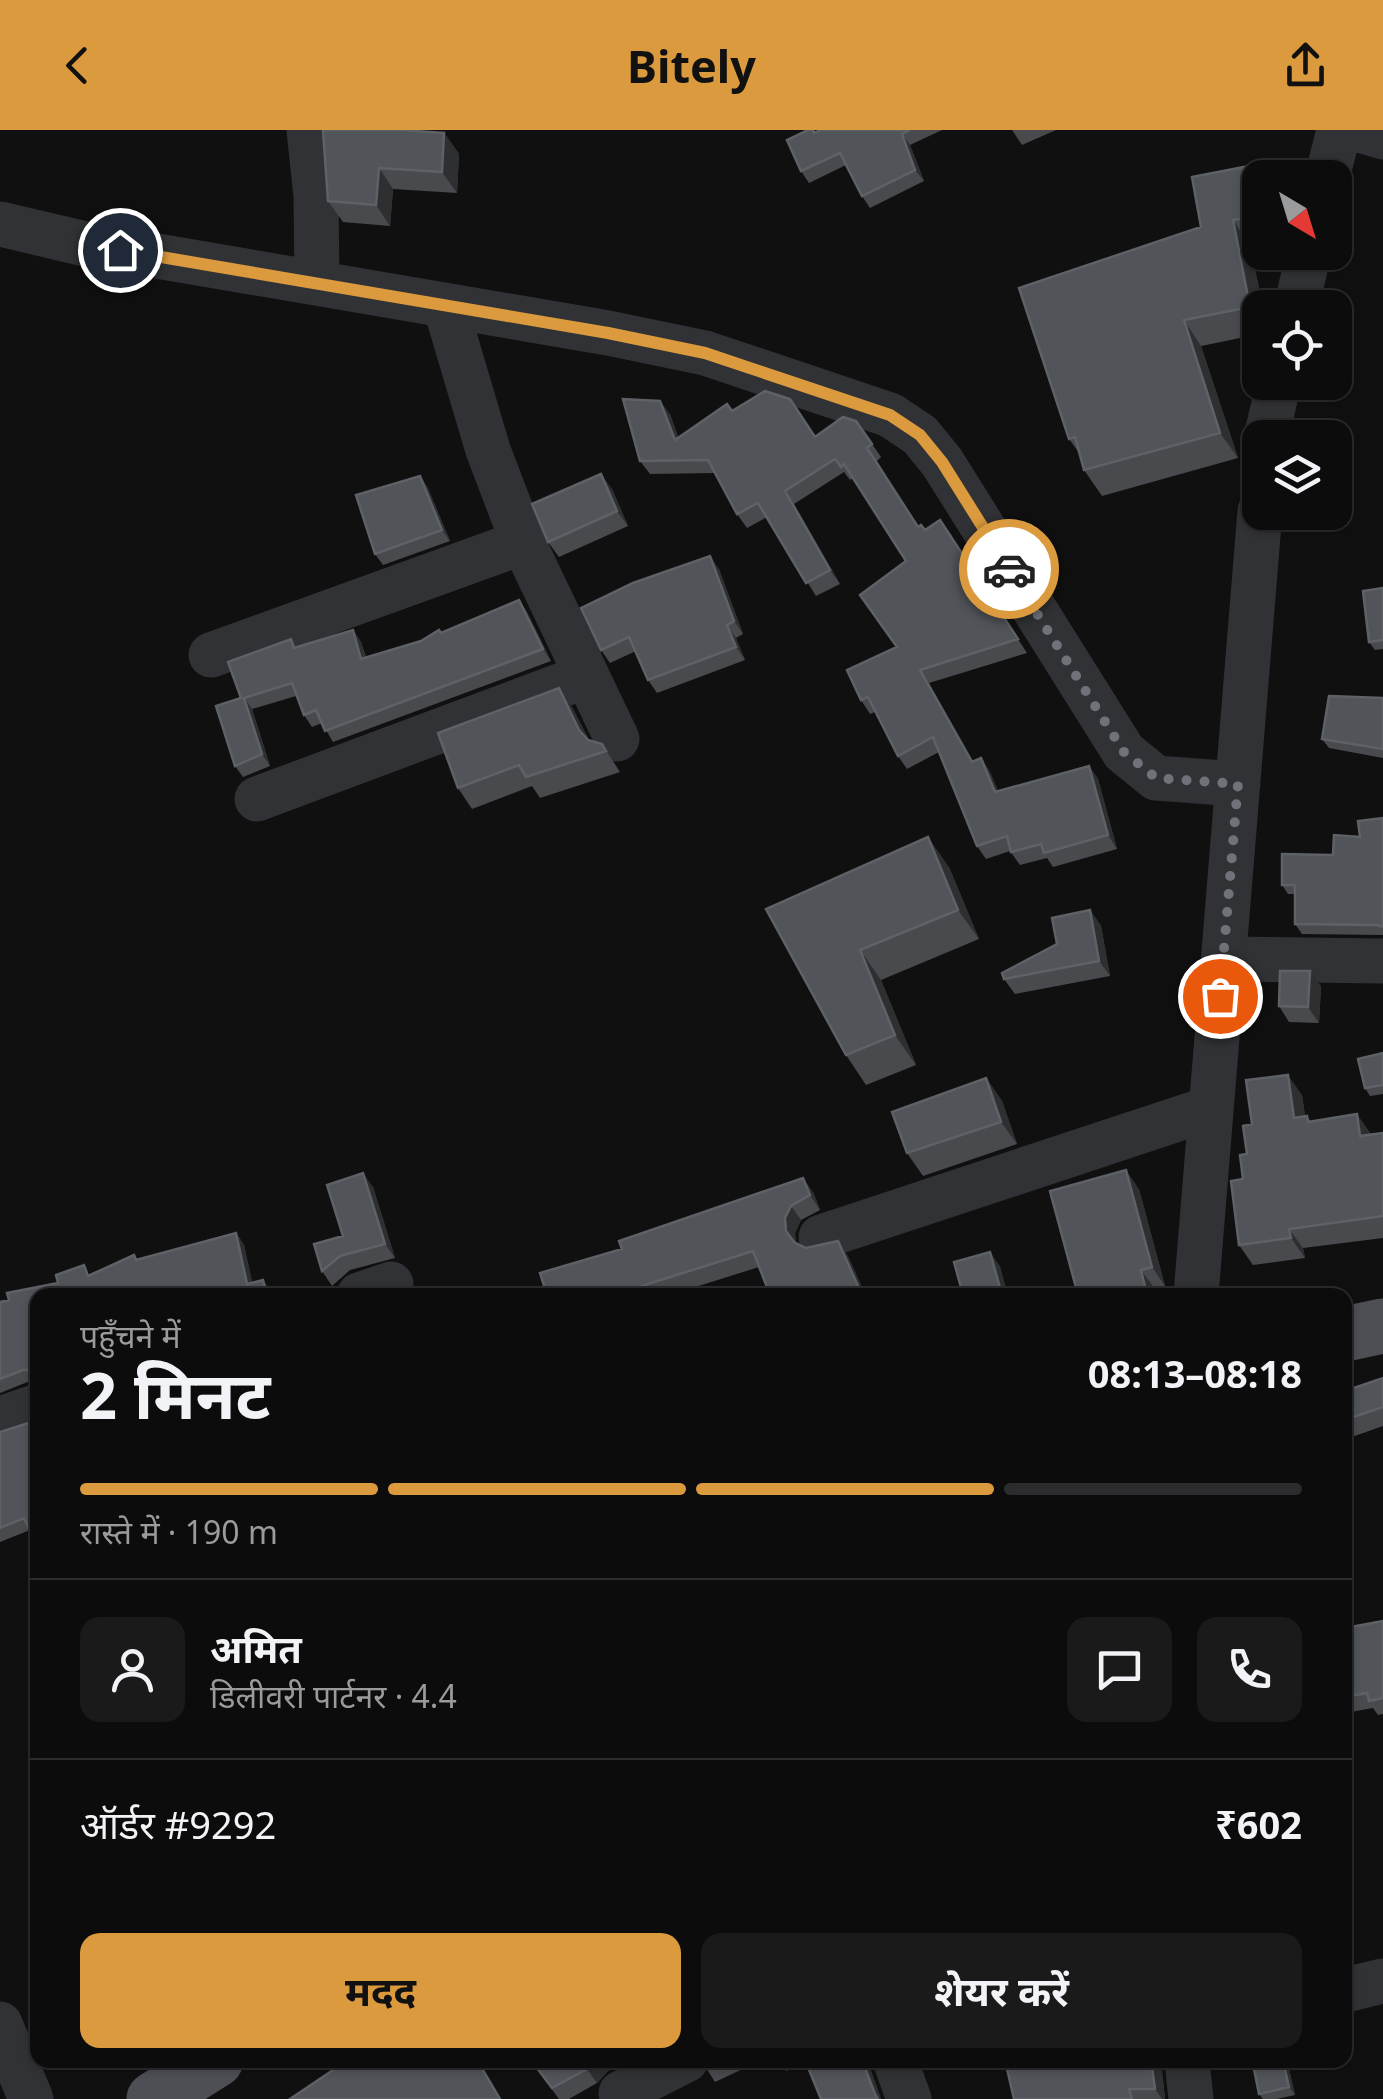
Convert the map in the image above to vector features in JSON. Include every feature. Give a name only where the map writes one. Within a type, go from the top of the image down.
[{"type":"main road","points":[[1352,1333],[1383,1326]]},
{"type":"main road","points":[[154,2099],[203,2068]]},
{"type":"street","points":[[309,130],[316,196],[316,283]]},
{"type":"street","points":[[1332,160],[1339,130]]},
{"type":"street","points":[[1359,130],[1383,136]]},
{"type":"street","points":[[0,224],[81,243],[705,353],[890,415],[920,435],[942,462],[1124,752],[1156,778],[1238,784]]},
{"type":"street","points":[[445,305],[488,450],[523,542],[616,739]]},
{"type":"street","points":[[1197,1288],[1258,530]]},
{"type":"street","points":[[211,655],[523,542]]},
{"type":"street","points":[[257,799],[586,676]]},
{"type":"street","points":[[1224,959],[1383,961]]},
{"type":"street","points":[[821,1237],[1212,1108]]},
{"type":"street","points":[[0,1418],[30,1409]]},
{"type":"street","points":[[1352,1988],[1383,1981]]},
{"type":"street","points":[[0,2024],[30,2099]]},
{"type":"street","points":[[621,2093],[670,2068]]},
{"type":"street","points":[[898,2068],[909,2099]]},
{"type":"street","points":[[1188,2068],[1191,2099]]},
{"type":"building","points":[[323,130],[444,133],[442,172],[379,168],[376,205],[328,201]]},
{"type":"building","points":[[808,130],[910,130],[902,134],[915,170],[862,196],[840,153],[801,171],[787,140]]},
{"type":"building","points":[[1242,167],[1242,219],[1233,220],[1247,290],[1242,290],[1242,309],[1184,320],[1220,433],[1084,470],[1075,437],[1069,439],[1019,288],[1201,227],[1192,177]]},
{"type":"building","points":[[765,391],[790,399],[815,437],[843,417],[856,421],[872,444],[867,448],[918,527],[921,525],[925,530],[940,520],[1018,639],[920,670],[972,762],[981,758],[995,792],[1089,766],[1108,835],[1044,853],[1041,844],[1011,852],[1007,836],[977,846],[933,737],[898,756],[868,697],[861,700],[847,670],[897,647],[860,595],[906,561],[844,464],[841,467],[835,459],[785,491],[830,570],[806,583],[758,503],[737,514],[708,460],[640,461],[623,399],[660,401],[675,440],[727,404],[732,411]]},
{"type":"building","points":[[601,474],[617,511],[548,542],[532,504]]},
{"type":"building","points":[[420,476],[442,530],[375,554],[356,495]]},
{"type":"building","points":[[710,556],[734,621],[727,625],[736,647],[648,680],[629,637],[601,650],[581,608],[633,583]]},
{"type":"building","points":[[1383,588],[1383,640],[1369,642],[1363,591]]},
{"type":"building","points":[[519,600],[543,649],[325,731],[316,710],[304,715],[292,683],[244,698],[262,754],[235,766],[216,706],[241,698],[228,662],[291,639],[294,648],[353,630],[361,659],[421,641],[439,630],[441,633]]},
{"type":"building","points":[[559,688],[579,730],[588,740],[602,744],[606,751],[526,777],[519,765],[458,788],[438,733]]},
{"type":"building","points":[[1329,696],[1383,698],[1383,749],[1322,739]]},
{"type":"building","points":[[1383,818],[1383,927],[1295,924],[1295,885],[1282,885],[1282,854],[1333,855],[1334,835],[1360,837],[1358,821]]},
{"type":"building","points":[[928,837],[958,910],[860,950],[895,1035],[846,1055],[766,909]]},
{"type":"building","points":[[1090,910],[1099,961],[1004,979],[1002,973],[1057,944],[1052,918]]},
{"type":"building","points":[[1280,971],[1310,971],[1308,1007],[1279,1006]]},
{"type":"building","points":[[1383,1053],[1383,1085],[1365,1088],[1358,1059]]},
{"type":"building","points":[[1288,1075],[1294,1118],[1307,1116],[1308,1122],[1357,1114],[1360,1136],[1383,1133],[1383,1216],[1289,1229],[1291,1238],[1239,1245],[1231,1181],[1243,1179],[1240,1155],[1247,1154],[1243,1126],[1252,1124],[1246,1080]]},
{"type":"building","points":[[986,1078],[1001,1122],[907,1153],[892,1112]]},
{"type":"building","points":[[1126,1170],[1152,1267],[1141,1270],[1145,1288],[1076,1288],[1050,1191]]},
{"type":"building","points":[[363,1173],[385,1244],[340,1256],[322,1271],[314,1244],[343,1236],[327,1185]]},
{"type":"building","points":[[803,1178],[810,1195],[791,1206],[785,1218],[786,1231],[794,1242],[806,1248],[838,1241],[859,1288],[767,1288],[753,1251],[635,1288],[545,1288],[540,1273],[622,1249],[619,1241]]},
{"type":"building","points":[[236,1233],[247,1284],[263,1280],[265,1288],[32,1288],[58,1283],[56,1275],[84,1265],[88,1276],[134,1255],[136,1260]]},
{"type":"building","points":[[990,1252],[1000,1288],[961,1288],[954,1262]]},
{"type":"building","points":[[30,1288],[30,1370],[0,1379],[0,1302],[9,1300],[7,1293]]},
{"type":"building","points":[[1383,1378],[1383,1407],[1352,1418],[1352,1389]]},
{"type":"building","points":[[30,1423],[30,1526],[24,1518],[0,1528],[0,1432]]},
{"type":"building","points":[[1383,1621],[1383,1698],[1369,1701],[1367,1693],[1352,1696],[1352,1627]]},
{"type":"building","points":[[336,2068],[482,2068],[500,2099],[290,2099]]},
{"type":"building","points":[[537,2068],[588,2068],[587,2069],[552,2088]]},
{"type":"building","points":[[808,2068],[865,2068],[878,2099],[821,2099]]},
{"type":"building","points":[[1007,2068],[1152,2068],[1155,2089],[1129,2089],[1132,2099],[1014,2099]]},
{"type":"building","points":[[1285,2068],[1289,2087],[1259,2094],[1254,2069]]},
{"type":"way so far","points":[[1009,569],[1124,752],[1139,767],[1156,778],[1238,784],[1220,996]]},
{"type":"route","points":[[120,250],[608,333],[705,353],[776,374],[890,415],[920,435],[942,462],[1009,569]]}]
